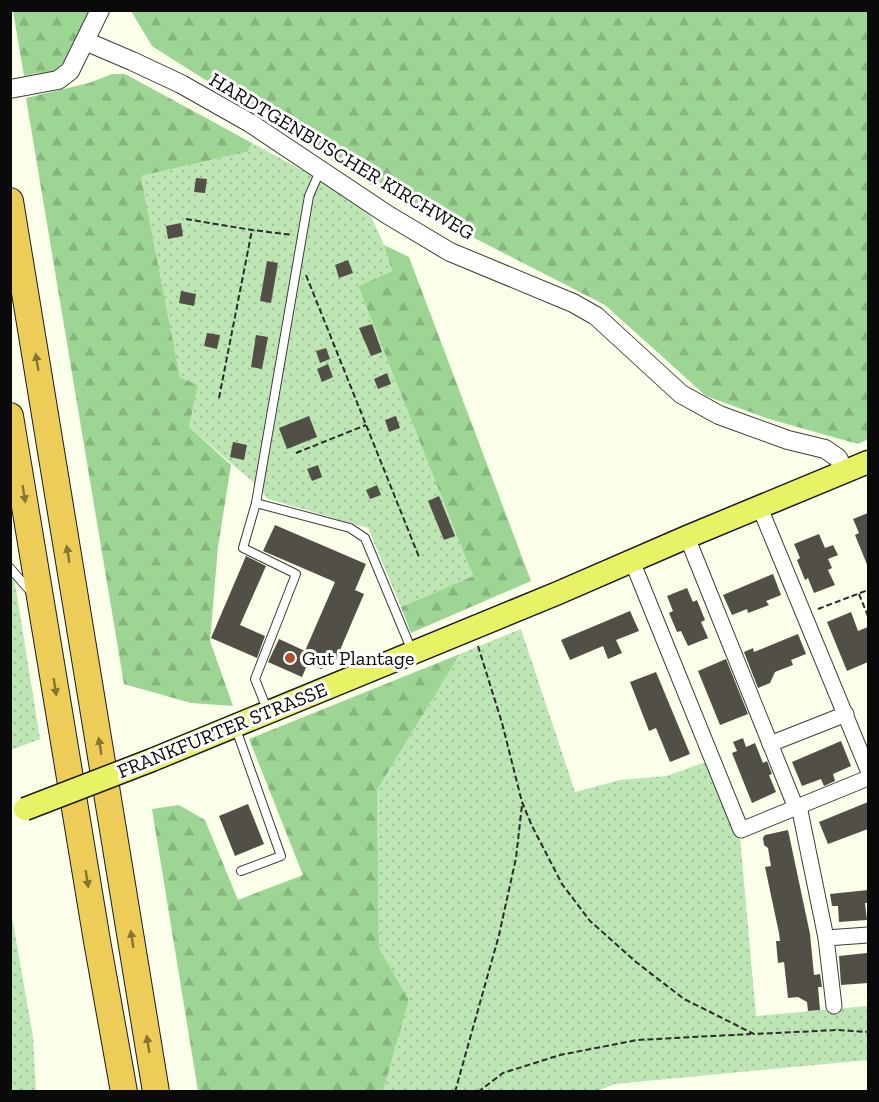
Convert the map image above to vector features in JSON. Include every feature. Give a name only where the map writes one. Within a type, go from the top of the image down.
[{"type":"highway","points":[[10,201],[156,1092]]},
{"type":"highway","points":[[10,416],[124,1092]]},
{"type":"highway","points":[[97,941],[106,1092]]},
{"type":"main road","name":"FRANKFURTER STRASSE","points":[[18,812],[152,760],[868,462]]},
{"type":"street","points":[[10,89],[58,80],[70,71],[100,10]]},
{"type":"street","name":"HARDTGENBUSCHER KIRCHWEG","points":[[85,41],[181,84],[250,123],[388,215],[450,252],[573,303],[596,316],[681,394],[719,416],[788,440],[825,449],[838,458],[845,472]]},
{"type":"street","points":[[760,508],[868,770]]},
{"type":"street","points":[[687,537],[770,744],[798,807],[826,938],[834,1006]]},
{"type":"street","points":[[632,561],[741,830],[868,778]]},
{"type":"street","points":[[770,744],[846,714]]},
{"type":"street","points":[[826,938],[868,935]]},
{"type":"lane","points":[[267,711],[255,680],[296,574],[243,548],[256,503],[309,196],[321,170]]},
{"type":"lane","points":[[256,503],[350,528],[365,538],[413,652]]},
{"type":"lane","points":[[10,568],[42,605]]},
{"type":"lane","points":[[235,724],[281,856],[241,871]]},
{"type":"path","points":[[186,219],[302,236]]},
{"type":"path","points":[[219,398],[252,230]]},
{"type":"path","points":[[296,264],[307,276],[419,557]]},
{"type":"path","points":[[296,453],[366,425]]},
{"type":"path","points":[[803,615],[868,590]]},
{"type":"path","points":[[859,594],[868,616]]},
{"type":"path","points":[[471,628],[502,723],[522,802],[562,884],[590,921],[636,962],[684,999],[754,1034]]},
{"type":"path","points":[[455,1092],[499,935],[516,858],[522,802]]},
{"type":"path","points":[[478,1092],[503,1073],[560,1055],[637,1040],[838,1029],[868,1032]]},
{"type":"green space","points":[[13,11],[91,11],[66,59],[52,73],[42,78],[39,73],[24,76]]},
{"type":"green space","points":[[131,11],[868,11],[868,439],[858,444],[769,419],[706,396],[605,305],[369,184],[152,46]]},
{"type":"green space","points":[[112,74],[125,74],[252,143],[247,152],[141,176],[180,378],[198,385],[189,427],[231,465],[218,547],[210,641],[233,706],[191,703],[124,684],[26,98],[89,83]]},
{"type":"green space","points":[[252,143],[366,205],[384,245],[392,271],[358,286],[473,576],[401,607],[368,528],[268,499],[253,482],[189,427],[198,385],[180,379],[141,176],[247,152]]},
{"type":"green space","points":[[384,245],[409,257],[531,581],[411,633],[401,607],[473,576],[358,286],[392,271]]},
{"type":"green space","points":[[10,552],[40,739],[11,750],[10,750]]},
{"type":"green space","points":[[521,629],[575,792],[620,780],[666,776],[711,760],[740,837],[756,1016],[868,1006],[868,1060],[615,1084],[597,1091],[383,1091],[409,1000],[379,948],[377,790],[460,654]]},
{"type":"green space","points":[[460,654],[377,790],[379,948],[409,1000],[383,1091],[198,1091],[152,809],[179,805],[205,820],[238,900],[303,875],[249,739]]},
{"type":"green space","points":[[10,906],[33,1037],[36,1091],[11,1091]]},
{"type":"building","points":[[196,178],[207,179],[205,193],[194,192]]},
{"type":"building","points":[[181,223],[183,236],[168,239],[166,226]]},
{"type":"building","points":[[348,260],[353,273],[339,278],[335,265]]},
{"type":"building","points":[[267,261],[278,263],[271,303],[260,301]]},
{"type":"building","points":[[181,291],[196,294],[194,306],[179,303]]},
{"type":"building","points":[[372,324],[382,352],[371,356],[359,328]]},
{"type":"building","points":[[207,333],[220,335],[217,349],[204,346]]},
{"type":"building","points":[[256,335],[268,337],[262,369],[251,367]]},
{"type":"building","points":[[326,348],[330,359],[320,363],[316,351]]},
{"type":"building","points":[[328,364],[333,377],[322,382],[317,369]]},
{"type":"building","points":[[387,373],[391,384],[378,389],[374,379]]},
{"type":"building","points":[[309,416],[317,437],[287,449],[279,428]]},
{"type":"building","points":[[396,416],[400,428],[389,432],[385,420]]},
{"type":"building","points":[[233,442],[247,445],[244,460],[230,457]]},
{"type":"building","points":[[318,465],[322,477],[312,481],[307,469]]},
{"type":"building","points":[[377,485],[381,495],[370,499],[366,490]]},
{"type":"building","points":[[439,496],[455,536],[444,540],[428,501]]},
{"type":"building","points":[[868,513],[868,567],[855,535],[859,533],[853,519]]},
{"type":"building","points":[[275,525],[366,564],[355,590],[364,594],[334,664],[321,669],[308,663],[302,677],[268,662],[279,639],[305,651],[335,582],[263,551]]},
{"type":"building","points":[[819,534],[825,548],[833,545],[838,555],[828,559],[832,568],[828,570],[835,585],[814,593],[808,578],[805,580],[797,560],[800,558],[794,544]]},
{"type":"building","points":[[246,556],[266,566],[240,625],[265,636],[257,658],[211,638]]},
{"type":"building","points":[[773,574],[781,595],[766,601],[769,605],[748,613],[747,609],[732,615],[723,595]]},
{"type":"building","points":[[687,588],[693,602],[697,600],[705,620],[701,622],[708,638],[688,646],[681,631],[677,632],[669,613],[673,611],[667,596]]},
{"type":"building","points":[[630,611],[639,631],[616,640],[622,653],[608,659],[603,646],[570,660],[561,640]]},
{"type":"building","points":[[851,612],[858,631],[868,627],[868,662],[847,671],[827,622]]},
{"type":"building","points":[[798,634],[806,654],[791,660],[793,665],[775,672],[770,683],[758,688],[744,652],[753,648],[754,652]]},
{"type":"building","points":[[726,659],[748,714],[720,725],[698,671]]},
{"type":"building","points":[[656,672],[690,754],[670,762],[656,728],[649,731],[630,682]]},
{"type":"building","points":[[743,738],[746,747],[755,743],[763,763],[767,761],[772,774],[769,775],[776,792],[752,803],[732,753],[737,751],[733,742]]},
{"type":"building","points":[[841,741],[851,766],[833,774],[835,781],[824,786],[821,779],[802,786],[792,762]]},
{"type":"building","points":[[868,802],[868,829],[828,844],[819,822]]},
{"type":"building","points":[[248,804],[264,844],[235,856],[219,816]]},
{"type":"building","points":[[788,830],[810,934],[814,975],[820,974],[822,987],[818,987],[820,1010],[808,1011],[807,1002],[798,997],[788,998],[784,962],[778,963],[776,941],[780,941],[779,933],[765,867],[771,866],[768,848],[764,845],[763,838],[765,835]]},
{"type":"building","points":[[868,890],[868,903],[865,903],[867,920],[839,922],[838,906],[832,906],[830,894]]},
{"type":"building","points":[[867,953],[868,983],[841,985],[839,956]]},
{"type":"place","name":"Gut Plantage","points":[[290,658]]}]
